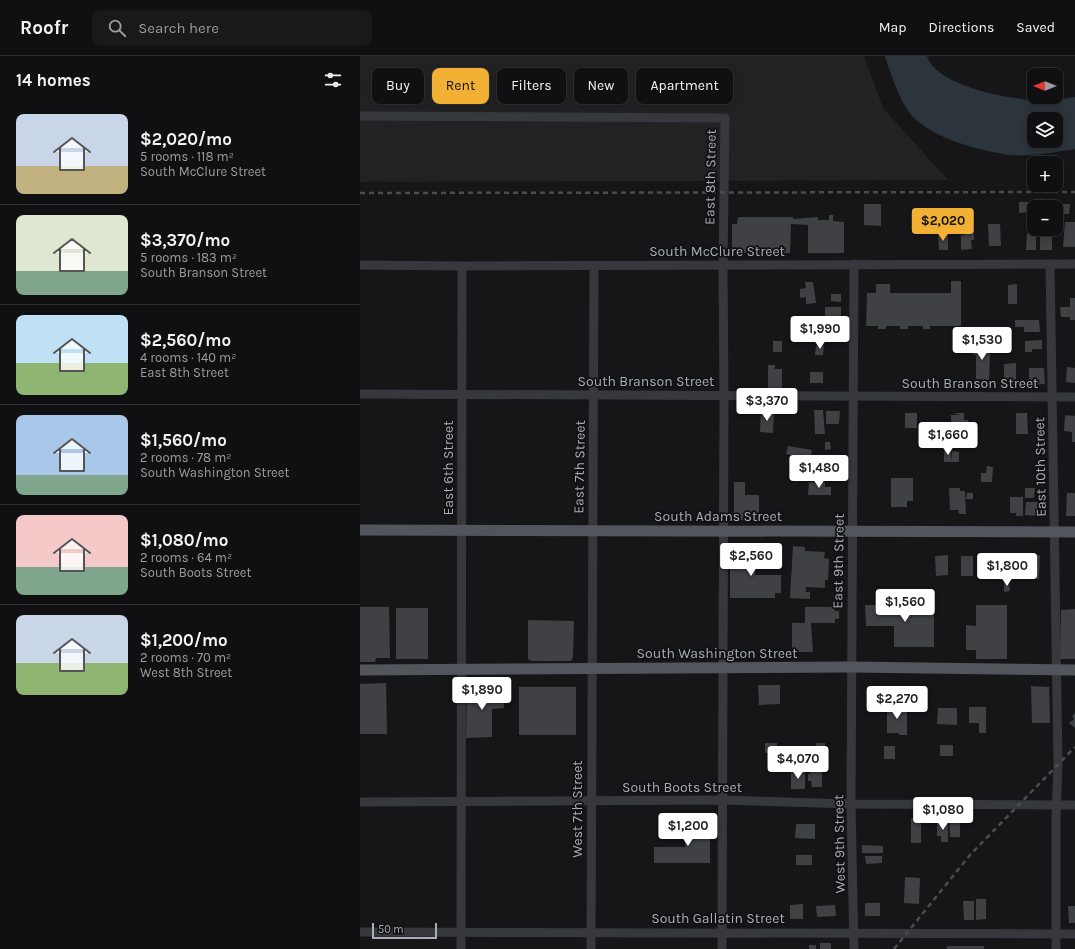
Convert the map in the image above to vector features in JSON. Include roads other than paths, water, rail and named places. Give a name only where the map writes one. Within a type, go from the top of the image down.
[{"type":"main road","name":"South Adams Street","points":[[360,530],[1075,532]]},
{"type":"main road","name":"South Washington Street","points":[[360,670],[723,669],[851,667],[1075,670]]},
{"type":"street","name":"East 8th Street","points":[[360,116],[725,118],[722,266],[724,396],[722,949]]},
{"type":"street","name":"South McClure Street","points":[[360,265],[722,266],[854,264],[1075,264]]},
{"type":"street","name":"East 9th Street","points":[[851,667],[854,264]]},
{"type":"street","name":"East 10th Street","points":[[1050,264],[1058,764],[1056,949]]},
{"type":"street","name":"East 6th Street","points":[[461,949],[462,266]]},
{"type":"street","name":"East 7th Street","points":[[591,669],[594,266]]},
{"type":"street","name":"South Branson Street","points":[[360,394],[1075,397]]},
{"type":"street","name":"West 9th Street","points":[[851,667],[851,804],[855,933],[854,949]]},
{"type":"street","name":"West 7th Street","points":[[591,669],[591,949]]},
{"type":"street","name":"South Boots Street","points":[[360,802],[722,800],[851,804],[1075,805]]},
{"type":"street","name":"South Gallatin Street","points":[[360,932],[1075,934]]},
{"type":"railway","points":[[360,193],[1075,192]]},
{"type":"railway","points":[[894,949],[970,855],[1075,747]]}]
